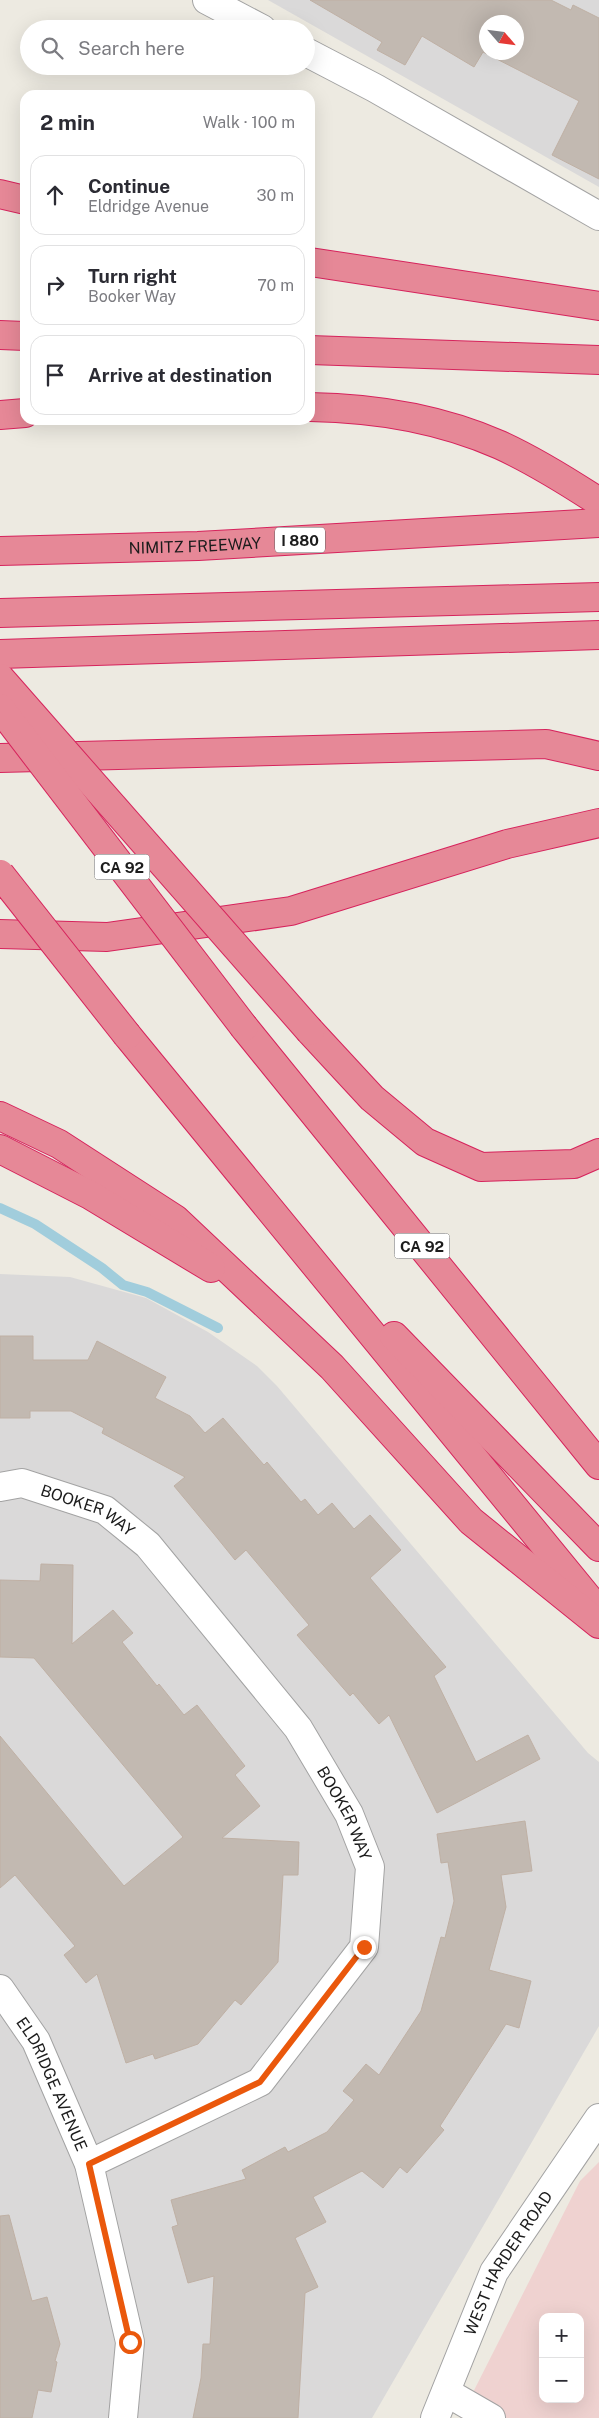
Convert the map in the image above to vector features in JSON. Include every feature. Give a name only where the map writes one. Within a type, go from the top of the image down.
[{"type":"highway","points":[[0,194],[20,199]]},
{"type":"highway","points":[[315,263],[599,306]]},
{"type":"highway","points":[[0,334],[20,336]]},
{"type":"highway","points":[[315,350],[599,360]]},
{"type":"highway","points":[[315,407],[352,408],[445,426],[499,445],[553,472],[599,502]]},
{"type":"highway","points":[[0,415],[20,413]]},
{"type":"highway","name":"NIMITZ FREEWAY","points":[[0,551],[198,546],[599,523]]},
{"type":"highway","points":[[0,613],[599,597]]},
{"type":"highway","points":[[0,654],[599,635]]},
{"type":"highway","points":[[0,678],[310,1031],[372,1098],[425,1142],[481,1166],[574,1164],[599,1153]]},
{"type":"highway","name":"CA 92","points":[[0,708],[244,1027],[599,1465]]},
{"type":"highway","points":[[0,758],[546,744],[599,756]]},
{"type":"highway","points":[[0,934],[107,937],[291,911],[506,844],[599,823]]},
{"type":"highway","points":[[0,874],[127,1035],[599,1611]]},
{"type":"highway","points":[[0,1116],[59,1144],[175,1220],[332,1367],[471,1521],[599,1624]]},
{"type":"highway","points":[[0,1149],[90,1195],[256,1294]]},
{"type":"highway","points":[[262,1200],[599,1547]]},
{"type":"street","points":[[207,0],[245,20]]},
{"type":"street","points":[[315,57],[417,112],[599,216]]},
{"type":"street","name":"BOOKER WAY","points":[[0,1487],[22,1483],[105,1510],[148,1545],[298,1728],[349,1814],[370,1867],[364,1947],[260,2082],[89,2164]]},
{"type":"street","name":"ELDRIDGE AVENUE","points":[[0,1989],[36,2040],[89,2164],[130,2342],[123,2418]]},
{"type":"street","name":"WEST HARDER ROAD","points":[[435,2418],[494,2272],[599,2118]]},
{"type":"street","points":[[446,2392],[491,2418]]},
{"type":"shaded area","points":[[268,0],[599,0],[599,187],[315,27],[315,20],[303,20]]},
{"type":"shaded area","points":[[0,1274],[70,1277],[146,1298],[208,1332],[257,1366],[277,1386],[588,1753],[599,1762],[599,2026],[372,2418],[0,2418]]},
{"type":"shaded area","points":[[599,2162],[599,2418],[460,2418],[580,2181]]},
{"type":"building","points":[[310,0],[551,0],[571,10],[573,5],[599,18],[599,179],[552,155],[579,101],[499,60],[524,60],[524,15],[479,15],[479,59],[474,67],[422,36],[405,65],[377,50],[382,42]]},
{"type":"building","points":[[0,1336],[33,1336],[33,1360],[88,1360],[97,1341],[166,1377],[155,1398],[190,1416],[205,1433],[223,1418],[264,1465],[267,1462],[301,1502],[305,1499],[318,1515],[332,1503],[354,1529],[370,1515],[401,1550],[370,1578],[446,1667],[434,1676],[476,1762],[528,1735],[540,1759],[437,1813],[389,1715],[379,1724],[353,1693],[350,1696],[297,1635],[309,1625],[246,1550],[235,1560],[174,1486],[185,1477],[102,1433],[104,1428],[71,1411],[30,1411],[30,1418],[0,1418]]},
{"type":"building","points":[[41,1564],[73,1565],[72,1644],[113,1610],[133,1633],[122,1642],[157,1686],[159,1684],[184,1715],[197,1705],[245,1766],[235,1775],[260,1806],[222,1838],[299,1842],[298,1875],[283,1875],[278,1962],[241,2005],[235,2000],[198,2044],[155,2059],[153,2054],[126,2063],[97,1974],[86,1983],[64,1955],[75,1946],[15,1875],[0,1888],[0,1736],[124,1886],[183,1837],[34,1658],[0,1657],[0,1580],[40,1581]]},
{"type":"building","points":[[525,1821],[532,1871],[501,1875],[506,1907],[489,1970],[531,1981],[519,2028],[506,2024],[440,2126],[444,2130],[407,2173],[400,2167],[383,2188],[362,2171],[313,2197],[326,2222],[295,2238],[318,2287],[305,2293],[298,2418],[193,2418],[201,2378],[203,2344],[210,2344],[214,2276],[188,2283],[172,2227],[178,2225],[171,2200],[246,2179],[242,2170],[285,2147],[288,2152],[327,2132],[354,2100],[343,2091],[366,2064],[379,2075],[421,2011],[441,1937],[445,1938],[454,1901],[448,1862],[441,1863],[437,1834]]},
{"type":"building","points":[[9,2215],[32,2301],[47,2297],[60,2344],[55,2361],[57,2362],[51,2392],[38,2390],[32,2418],[0,2418],[0,2216]]},
{"type":"waterway","points":[[0,1208],[35,1224],[102,1268],[123,1285],[147,1292],[218,1328]]},
{"type":"route","points":[[130,2342],[89,2164],[260,2082],[364,1947]]}]
